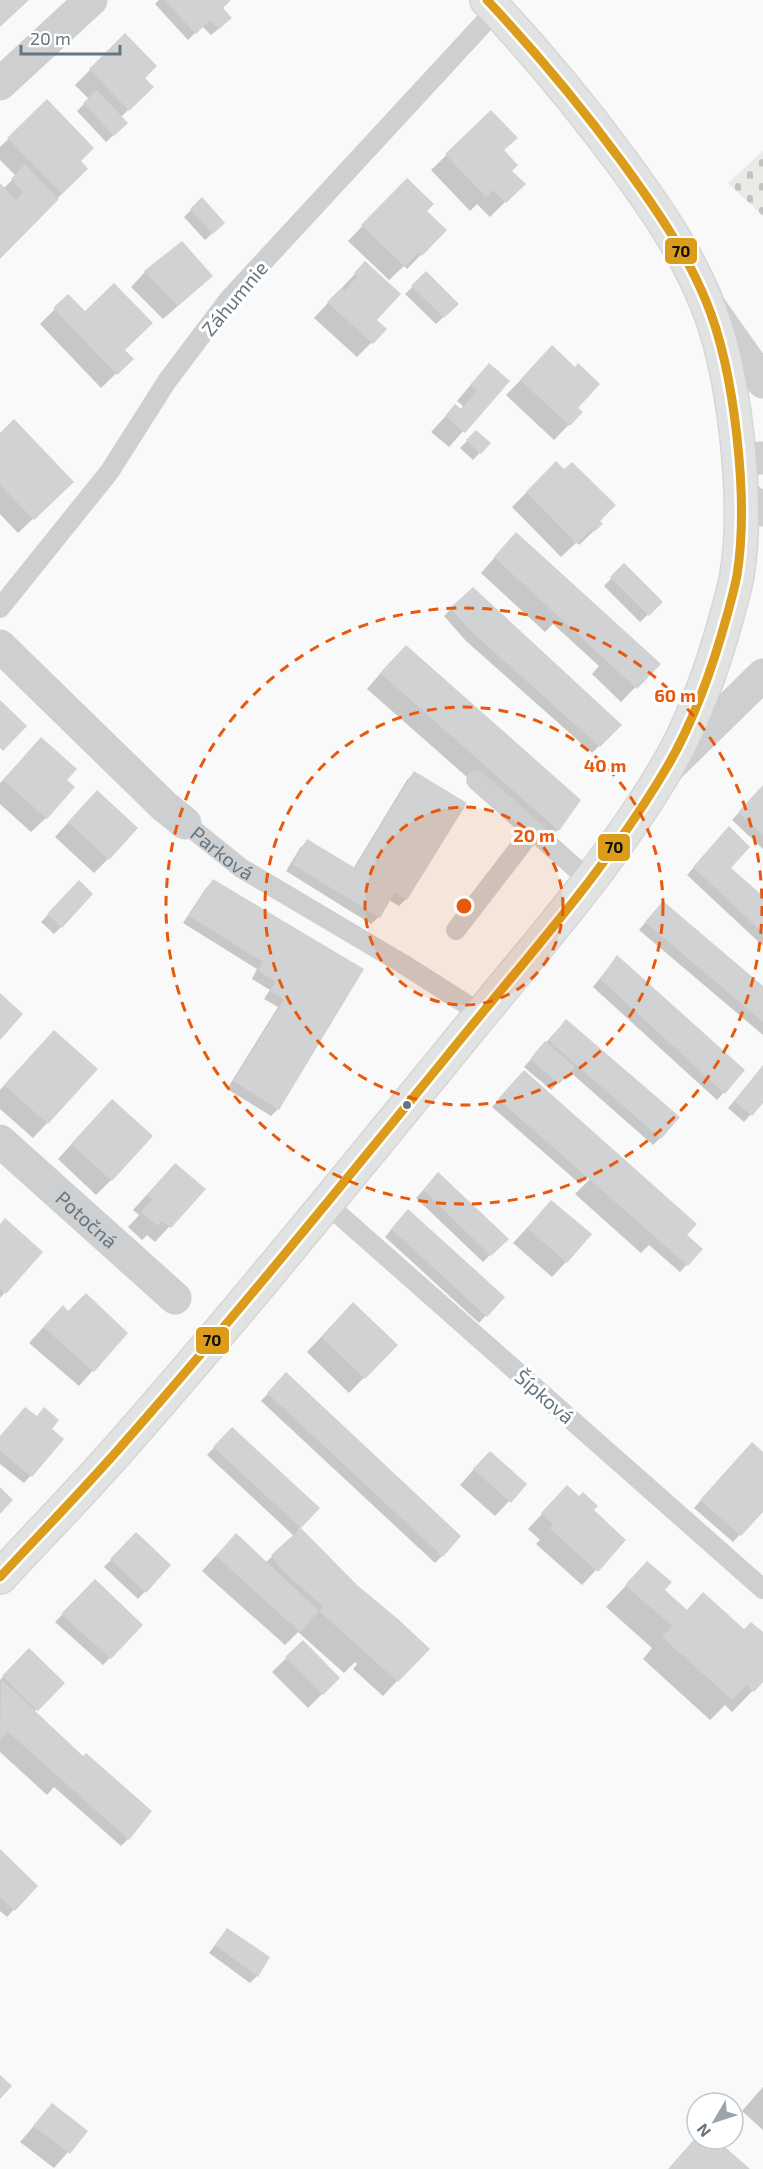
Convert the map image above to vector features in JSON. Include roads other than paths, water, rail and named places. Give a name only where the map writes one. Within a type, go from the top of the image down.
[{"type":"main road","points":[[0,1577],[116,1452],[327,1204],[480,1013],[552,928],[614,847],[665,771],[689,724],[712,665],[737,575],[752,502],[751,459],[730,395],[707,303],[676,240],[644,192],[595,126],[492,5]]},
{"type":"street","points":[[0,84],[91,0]]},
{"type":"street","points":[[707,303],[763,382]]},
{"type":"street","name":"Parková","points":[[0,646],[164,806],[185,823]]},
{"type":"street","points":[[665,771],[763,675]]},
{"type":"street","name":"Potočná","points":[[0,1141],[175,1298]]},
{"type":"lane","name":"Záhumnie","points":[[0,608],[110,471],[167,381],[229,298],[492,5]]},
{"type":"lane","points":[[476,780],[589,880]]},
{"type":"lane","name":"Parková","points":[[185,823],[241,868],[393,958],[480,1013]]},
{"type":"lane","points":[[456,930],[532,831]]},
{"type":"lane","name":"Šípková","points":[[327,1204],[763,1589]]}]
